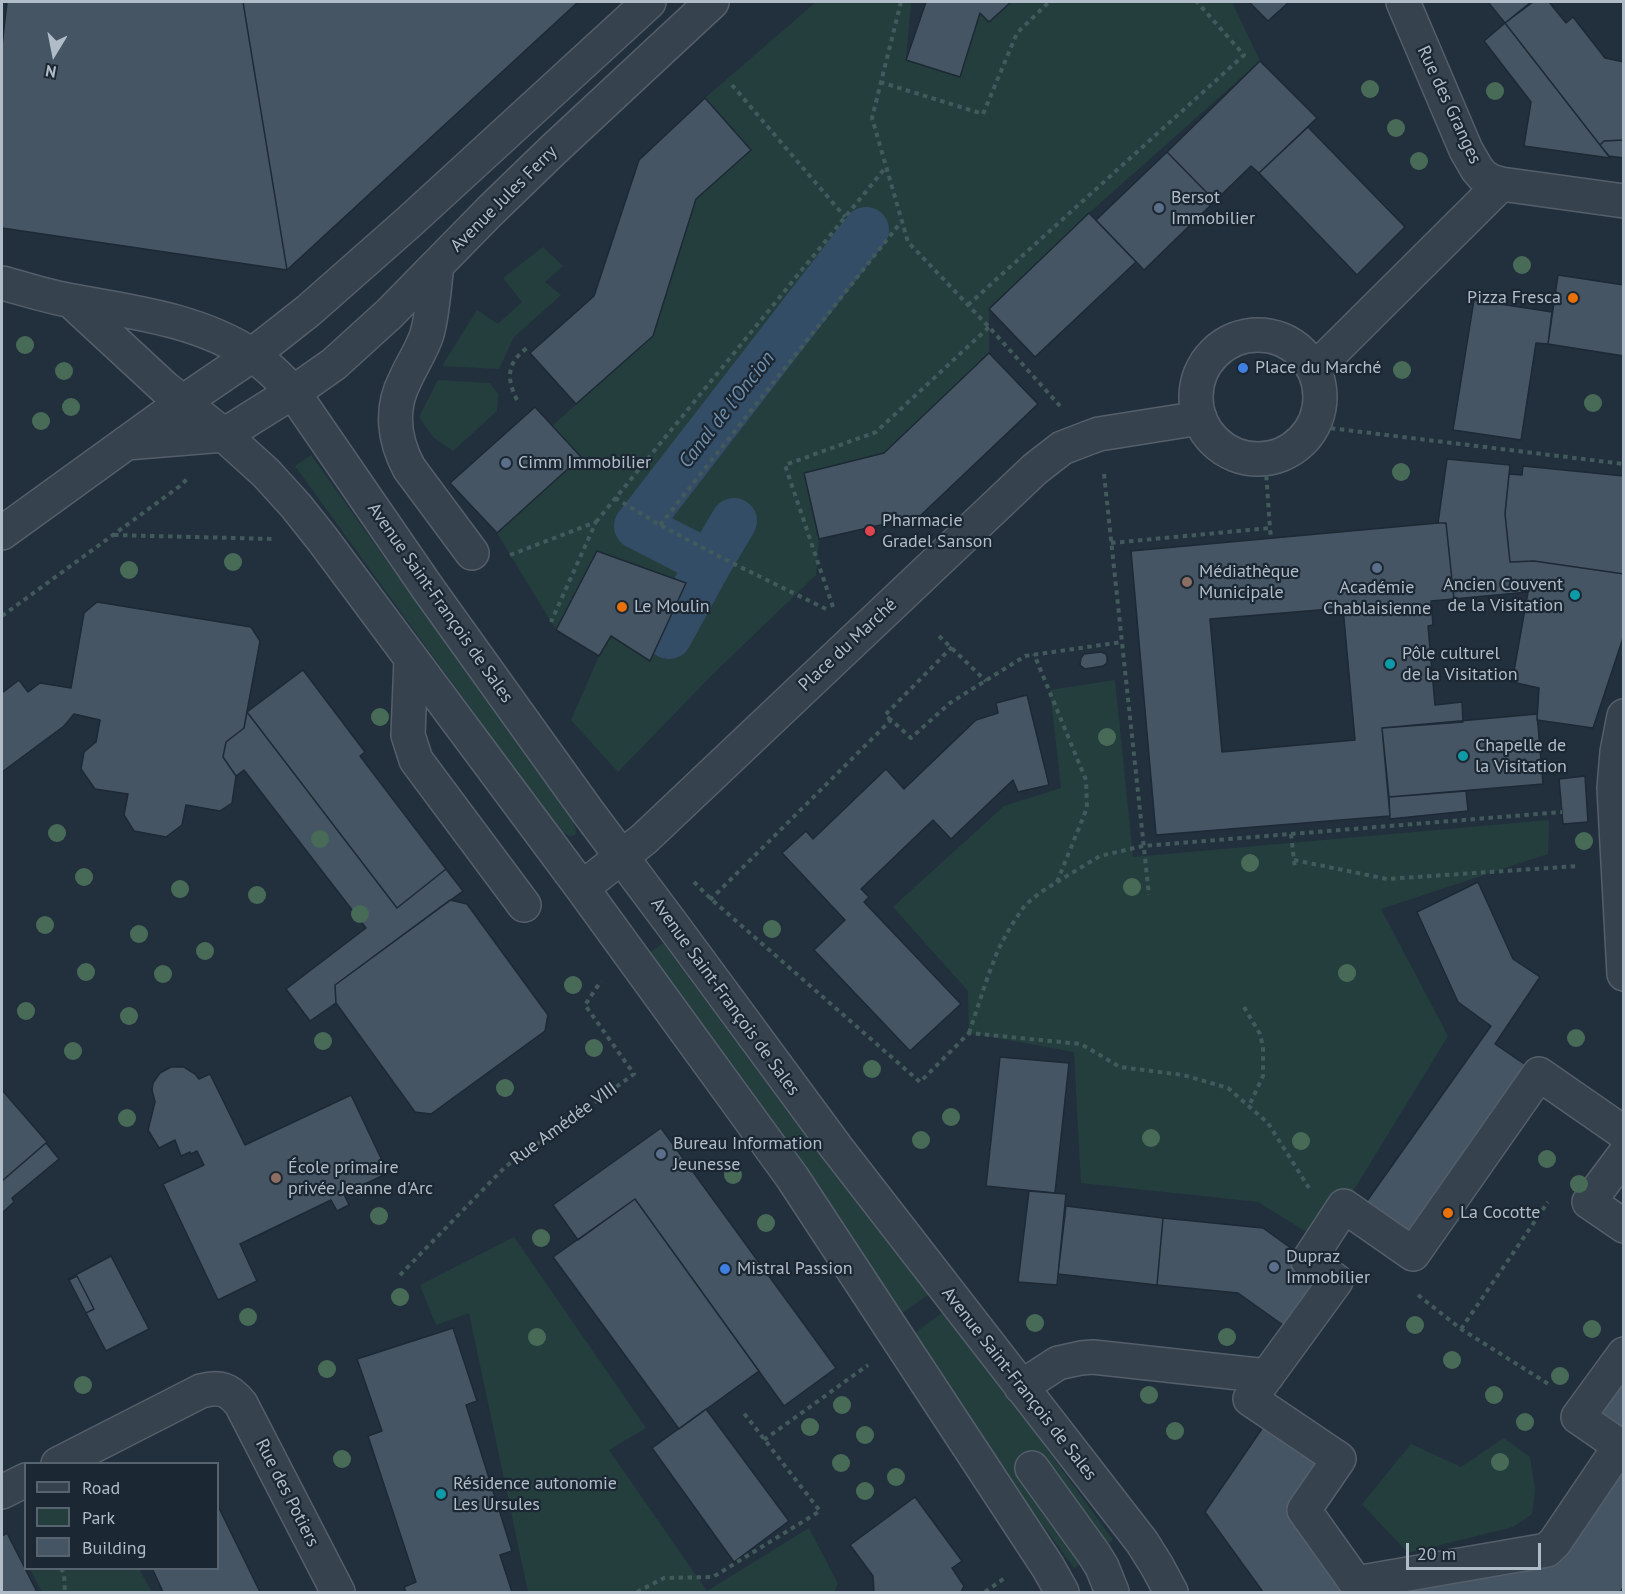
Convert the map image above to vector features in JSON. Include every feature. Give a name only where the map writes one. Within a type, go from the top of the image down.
[{"type":"street","points":[[2,533],[252,355],[323,299],[650,2]]},
{"type":"street","name":"Avenue Jules Ferry","points":[[126,443],[224,435],[307,383],[346,354],[553,150],[712,2]]},
{"type":"street","name":"Rue des Granges","points":[[1403,2],[1466,150],[1484,176],[1501,184],[1623,201]]},
{"type":"street","points":[[1314,370],[1501,184]]},
{"type":"street","points":[[437,265],[427,335],[399,395],[395,425],[402,455],[409,468],[472,553]]},
{"type":"street","points":[[2,283],[71,301],[118,308],[214,335],[252,355],[293,392]]},
{"type":"street","points":[[71,301],[165,388],[224,435],[266,473],[323,540],[582,888],[792,1177],[1048,1567],[1062,1593]]},
{"type":"street","points":[[1257,334],[1280,339],[1300,351],[1314,370],[1320,393],[1317,416],[1313,426],[1306,437],[1288,451],[1277,456],[1253,458],[1231,452],[1212,438],[1200,418],[1196,395],[1201,372],[1206,361],[1214,353],[1234,340],[1257,334]]},
{"type":"street","name":"Avenue Saint-François de Sales","points":[[293,392],[429,590],[622,856],[836,1147],[1142,1542],[1171,1593]]},
{"type":"street","name":"Place du Marché","points":[[582,888],[644,839],[1035,469],[1062,448],[1094,436],[1200,418]]},
{"type":"street","points":[[411,659],[408,735],[416,760],[524,905]]},
{"type":"street","points":[[1623,726],[1616,761],[1614,788],[1623,974]]},
{"type":"street","points":[[1623,1133],[1539,1074],[1413,1254],[1344,1206],[1308,1260],[1336,1281],[1250,1399],[1338,1460],[1304,1510],[1356,1583],[1547,1550],[1555,1542],[1620,1446],[1578,1417],[1623,1354]]},
{"type":"street","points":[[1623,1155],[1589,1202],[1623,1226]]},
{"type":"street","points":[[1021,1387],[1058,1363],[1093,1357],[1267,1376]]},
{"type":"street","name":"Rue des Potiers","points":[[62,1462],[201,1391],[212,1388],[224,1390],[234,1395],[241,1404],[338,1593]]},
{"type":"street","points":[[1032,1468],[1094,1554],[1102,1567],[1112,1593]]},
{"type":"street","points":[[2,1492],[24,1481]]},
{"type":"path","points":[[901,2],[872,118],[908,242],[1094,436],[1111,543],[1149,895]]},
{"type":"path","points":[[880,82],[983,114],[1017,33],[1048,2]]},
{"type":"path","points":[[968,305],[1244,55],[1197,2]]},
{"type":"path","points":[[732,85],[845,217]]},
{"type":"path","points":[[551,621],[596,522],[886,167]]},
{"type":"path","points":[[660,525],[901,221]]},
{"type":"path","points":[[615,498],[720,557],[835,613],[785,465],[876,432],[989,327]]},
{"type":"path","points":[[517,400],[509,375],[511,365],[517,355],[527,348]]},
{"type":"path","points":[[1313,426],[1623,464]]},
{"type":"path","points":[[2,616],[180,486],[224,435]]},
{"type":"path","points":[[1266,458],[1271,538]]},
{"type":"path","points":[[507,556],[596,522]]},
{"type":"path","points":[[1111,543],[1270,528]]},
{"type":"path","points":[[114,534],[323,540]]},
{"type":"path","points":[[939,636],[986,681]]},
{"type":"path","points":[[952,647],[885,715],[911,738],[950,703],[1025,656],[1122,642]]},
{"type":"path","points":[[1034,654],[1086,780],[1087,808],[1057,882]]},
{"type":"path","points":[[700,905],[711,900],[891,720]]},
{"type":"path","points":[[690,878],[711,900],[920,1082],[969,1033],[998,950],[1025,905],[1041,892],[1100,856],[1143,846],[1562,812]]},
{"type":"path","points":[[1291,834],[1295,869]]},
{"type":"path","points":[[1294,860],[1387,879],[1617,863]]},
{"type":"path","name":"Rue Amédée VIII","points":[[400,1275],[505,1167],[634,1074],[585,1005],[604,976]]},
{"type":"path","points":[[1244,1007],[1260,1034],[1263,1047],[1263,1076],[1248,1106]]},
{"type":"path","points":[[969,1033],[1081,1044],[1120,1067],[1184,1075],[1228,1088],[1268,1123],[1332,1225]]},
{"type":"path","points":[[1461,1329],[1551,1198]]},
{"type":"path","points":[[1415,1292],[1461,1329],[1585,1407]]},
{"type":"path","points":[[764,1440],[900,1342]]},
{"type":"path","points":[[637,1593],[664,1578],[712,1577],[820,1511],[743,1412]]},
{"type":"path","points":[[62,1570],[65,1593]]},
{"type":"green space","points":[[816,2],[911,2],[906,60],[960,77],[980,13],[989,22],[1011,2],[1232,2],[1260,61],[1089,213],[989,308],[989,353],[884,453],[804,473],[819,539],[816,575],[713,674],[618,772],[571,720],[599,656],[611,636],[686,583],[597,551],[556,630],[497,533],[580,457],[552,426],[653,336],[696,199],[751,150],[705,98]]},
{"type":"green space","points":[[543,247],[563,266],[545,282],[561,295],[514,337],[499,369],[442,366],[477,310],[498,324],[522,302],[503,278]]},
{"type":"green space","points":[[438,380],[490,383],[498,394],[497,411],[453,451],[433,437],[419,417]]},
{"type":"green space","points":[[311,455],[573,822],[575,835],[569,836],[559,830],[295,466]]},
{"type":"green space","points":[[1115,680],[1133,857],[1549,820],[1548,854],[1381,909],[1448,1036],[1321,1241],[1258,1202],[1081,1183],[1074,1052],[969,1033],[968,991],[893,907],[1004,806],[1061,788],[1050,690]]},
{"type":"green space","points":[[663,943],[821,1157],[928,1295],[899,1315],[648,954]]},
{"type":"green space","points":[[514,1237],[646,1428],[609,1450],[707,1591],[809,1528],[838,1584],[834,1592],[528,1592],[469,1313],[436,1325],[420,1285]]},
{"type":"green space","points":[[942,1313],[1028,1423],[1113,1540],[1107,1545],[1032,1468],[1019,1478],[1081,1564],[1074,1568],[989,1451],[912,1335]]},
{"type":"green space","points":[[1504,1438],[1530,1457],[1535,1490],[1532,1514],[1513,1527],[1408,1553],[1362,1504],[1411,1444],[1461,1467]]},
{"type":"green space","points":[[31,1570],[140,1570],[152,1592],[42,1592]]},
{"type":"building","points":[[7,2],[243,2],[287,270],[2,228],[2,46]]},
{"type":"building","points":[[243,2],[578,2],[287,270]]},
{"type":"building","points":[[926,2],[1011,2],[989,22],[980,13],[960,77],[906,60]]},
{"type":"building","points":[[1249,2],[1289,2],[1268,21]]},
{"type":"building","points":[[1488,2],[1531,2],[1505,23]]},
{"type":"building","points":[[1533,2],[1549,2],[1566,23],[1573,17],[1605,58],[1624,62],[1624,140],[1604,141],[1600,145],[1505,23]]},
{"type":"building","points":[[1505,23],[1610,158],[1524,146],[1531,102],[1484,41]]},
{"type":"building","points":[[1260,61],[1317,118],[1259,173],[1251,166],[1215,201],[1167,152]]},
{"type":"building","points":[[705,98],[751,150],[696,199],[653,336],[576,404],[530,353],[594,296],[639,160]]},
{"type":"building","points":[[1308,127],[1405,227],[1357,275],[1259,173]]},
{"type":"building","points":[[1624,140],[1624,158],[1609,156],[1600,145],[1604,141]]},
{"type":"building","points":[[1167,152],[1215,201],[1144,270],[1096,220]]},
{"type":"building","points":[[1089,213],[1136,262],[1035,357],[989,309]]},
{"type":"building","points":[[1558,275],[1624,285],[1624,356],[1548,344]]},
{"type":"building","points":[[1474,300],[1552,312],[1548,344],[1536,343],[1521,440],[1453,430]]},
{"type":"building","points":[[989,353],[1038,404],[920,516],[819,539],[804,473],[884,453]]},
{"type":"building","points":[[535,407],[581,457],[497,533],[450,483]]},
{"type":"building","name":"Ancien Couvent de la Visitation","points":[[1447,459],[1510,465],[1505,514],[1510,562],[1534,561],[1624,574],[1624,635],[1593,728],[1537,720],[1539,688],[1512,682],[1528,592],[1454,599],[1446,523],[1438,523]]},
{"type":"building","points":[[1523,466],[1624,476],[1624,574],[1534,561],[1510,562],[1505,514],[1509,474],[1522,475]]},
{"type":"building","name":"Pôle culturel de la Visitation","points":[[1446,523],[1454,599],[1431,601],[1433,625],[1428,626],[1435,705],[1462,702],[1463,722],[1382,728],[1390,816],[1156,835],[1131,551]],"holes":[[[1343,608],[1355,740],[1222,752],[1210,619]]]},
{"type":"building","name":"Le Moulin","points":[[597,551],[686,583],[650,661],[611,636],[599,656],[556,630]]},
{"type":"building","points":[[97,602],[251,627],[260,641],[244,728],[226,742],[223,757],[236,776],[232,803],[220,811],[186,805],[182,825],[166,837],[134,831],[124,815],[128,794],[95,789],[81,769],[84,752],[96,742],[100,720],[74,714],[64,726],[2,772],[2,693],[19,680],[28,692],[40,683],[71,688],[84,613]]},
{"type":"building","points":[[1101,652],[1107,657],[1107,663],[1103,666],[1085,669],[1080,665],[1084,654]]},
{"type":"building","points":[[303,670],[365,752],[360,756],[446,869],[397,908],[247,712]]},
{"type":"building","points":[[1027,695],[1049,785],[1018,792],[1013,780],[951,839],[933,820],[861,889],[869,897],[864,902],[961,1004],[910,1051],[814,950],[845,920],[782,853],[806,831],[813,839],[886,769],[904,789],[976,720],[998,713],[996,703]]},
{"type":"building","points":[[247,712],[397,908],[446,869],[463,891],[335,985],[336,1003],[310,1021],[286,989],[366,928],[244,770],[236,776],[223,757],[226,742],[244,728]]},
{"type":"building","name":"Chapelle de la Visitation","points":[[1537,714],[1543,784],[1389,797],[1382,728]]},
{"type":"building","points":[[1585,776],[1588,822],[1563,824],[1559,779]]},
{"type":"building","points":[[1466,791],[1468,811],[1390,819],[1389,797]]},
{"type":"building","points":[[1478,882],[1513,959],[1540,977],[1495,1044],[1539,1074],[1413,1254],[1357,1215],[1491,1026],[1458,1002],[1417,912]]},
{"type":"building","points":[[450,900],[467,904],[548,1015],[545,1031],[431,1114],[415,1112],[336,1003],[335,985]]},
{"type":"building","points":[[1000,1057],[1069,1063],[1055,1193],[986,1186]]},
{"type":"building","name":"École primaire privée Jeanne d'Arc","points":[[171,1067],[184,1067],[199,1079],[210,1074],[245,1145],[351,1095],[388,1173],[344,1194],[349,1205],[337,1211],[331,1200],[240,1244],[257,1281],[218,1300],[163,1184],[204,1165],[197,1151],[181,1156],[175,1140],[159,1148],[148,1130],[155,1102],[153,1083],[160,1073]]},
{"type":"building","points":[[2,1090],[47,1142],[2,1181]]},
{"type":"building","points":[[661,1128],[836,1368],[784,1406],[635,1199],[578,1240],[553,1205]]},
{"type":"building","points":[[46,1143],[59,1159],[12,1198],[14,1202],[2,1213],[2,1181]]},
{"type":"building","points":[[1029,1191],[1066,1194],[1057,1285],[1018,1282]]},
{"type":"building","points":[[635,1199],[759,1371],[679,1429],[553,1257]]},
{"type":"building","points":[[1066,1206],[1163,1218],[1157,1285],[1058,1274]]},
{"type":"building","points":[[1163,1218],[1263,1228],[1320,1269],[1297,1335],[1238,1293],[1157,1285]]},
{"type":"building","points":[[111,1256],[149,1329],[106,1351],[86,1313],[94,1309],[77,1276],[68,1279]]},
{"type":"building","points":[[77,1276],[94,1309],[86,1313],[69,1280]]},
{"type":"building","name":"Résidence autonomie Les Ursules","points":[[453,1328],[477,1401],[466,1405],[512,1551],[500,1555],[512,1592],[406,1592],[404,1587],[416,1582],[368,1436],[382,1431],[357,1359]]},
{"type":"building","points":[[1624,1354],[1624,1587],[1620,1592],[1263,1592],[1205,1512],[1272,1414],[1339,1459],[1304,1510],[1356,1583],[1547,1550],[1620,1446],[1578,1417]]},
{"type":"building","points":[[706,1409],[789,1521],[734,1562],[652,1448]]},
{"type":"building","points":[[915,1497],[962,1561],[952,1568],[964,1586],[961,1592],[874,1592],[873,1576],[850,1545]]},
{"type":"building","points":[[219,1508],[260,1592],[163,1592],[153,1570],[219,1570]]},
{"type":"building","points":[[7,1533],[37,1592],[2,1592],[2,1536]]},
{"type":"waterway","name":"Canal de l'Oncion","points":[[669,636],[709,563],[637,526],[866,230]]},
{"type":"waterway","name":"Canal de l'Oncion","points":[[709,563],[734,521]]},
{"type":"place","name":"Bersot Immobilier","points":[[1159,208]]},
{"type":"place","name":"Pizza Fresca","points":[[1573,298]]},
{"type":"place","name":"Place du Marché","points":[[1243,368]]},
{"type":"place","name":"Cimm Immobilier","points":[[506,463]]},
{"type":"place","name":"Pharmacie Gradel Sanson","points":[[870,531]]},
{"type":"place","name":"Académie Chablaisienne","points":[[1377,568]]},
{"type":"place","name":"Médiathèque Municipale","points":[[1187,582]]},
{"type":"place","name":"Ancien Couvent de la Visitation","points":[[1575,595]]},
{"type":"place","name":"Le Moulin","points":[[622,607]]},
{"type":"place","name":"Pôle culturel de la Visitation","points":[[1390,664]]},
{"type":"place","name":"Chapelle de la Visitation","points":[[1463,756]]},
{"type":"place","name":"Bureau Information Jeunesse","points":[[661,1154]]},
{"type":"place","name":"École primaire privée Jeanne d'Arc","points":[[276,1178]]},
{"type":"place","name":"La Cocotte","points":[[1448,1213]]},
{"type":"place","name":"Dupraz Immobilier","points":[[1274,1267]]},
{"type":"place","name":"Mistral Passion","points":[[725,1269]]},
{"type":"place","name":"Résidence autonomie Les Ursules","points":[[441,1494]]}]
